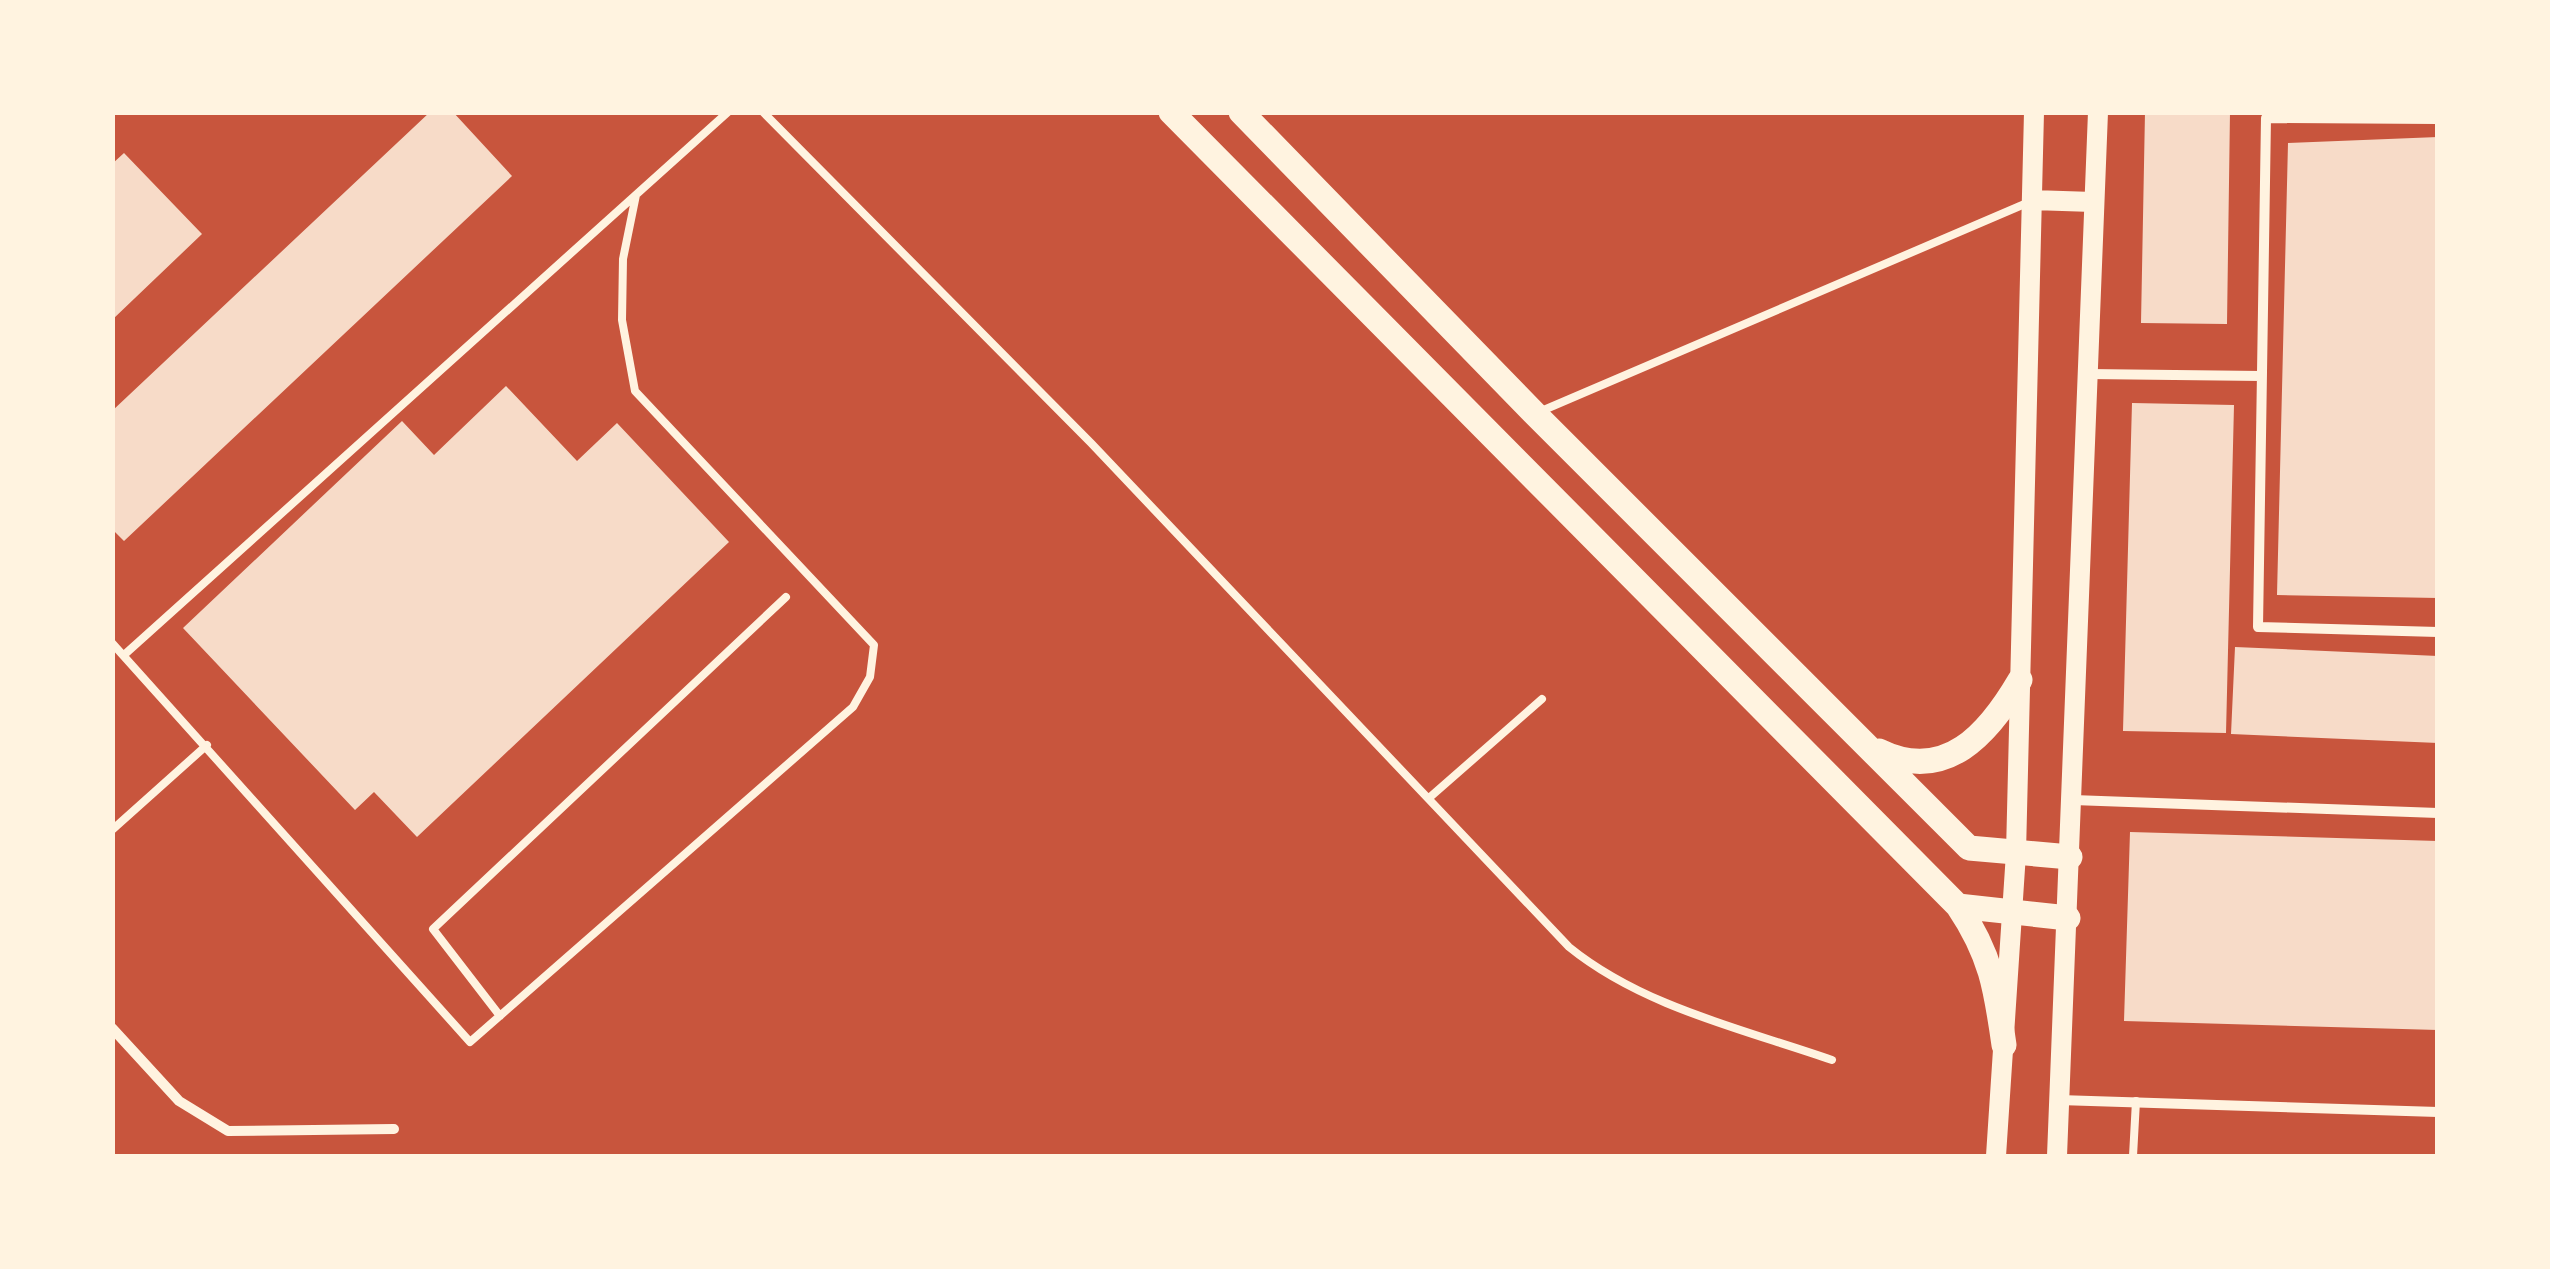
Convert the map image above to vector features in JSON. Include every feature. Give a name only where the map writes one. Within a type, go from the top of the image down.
[{"type":"main road","points":[[1171,112],[1958,906],[1984,945],[1995,981],[2004,1045]]},
{"type":"main road","points":[[1242,112],[1535,414],[1969,848],[2070,857]]},
{"type":"main road","points":[[1996,1156],[2016,854],[2034,112]]},
{"type":"main road","points":[[2057,1156],[2098,112]]},
{"type":"main road","points":[[2032,200],[2093,202]]},
{"type":"main road","points":[[1866,745],[1902,763],[1928,763],[1969,744],[1994,724],[2020,680]]},
{"type":"main road","points":[[1958,906],[2068,918]]},
{"type":"street","points":[[2438,120],[2266,118],[2258,627],[2438,632]]},
{"type":"street","points":[[2088,374],[2262,376]]},
{"type":"street","points":[[2073,800],[2438,813]]},
{"type":"street","points":[[112,1028],[179,1101],[228,1131],[394,1129]]},
{"type":"street","points":[[2059,1100],[2438,1112]]},
{"type":"lane","points":[[124,655],[728,112]]},
{"type":"lane","points":[[763,112],[1091,443],[1569,948],[1606,978],[1832,1060]]},
{"type":"lane","points":[[112,642],[470,1042],[854,708],[870,677],[874,645],[635,391],[622,320],[622,274],[636,195]]},
{"type":"lane","points":[[1535,414],[2032,200]]},
{"type":"lane","points":[[500,1016],[434,929],[786,597]]},
{"type":"lane","points":[[1429,798],[1542,699]]},
{"type":"lane","points":[[112,830],[207,745]]},
{"type":"lane","points":[[2133,1156],[2136,1101]]},
{"type":"building","points":[[430,112],[453,112],[512,176],[124,541],[112,529],[112,411]]},
{"type":"building","points":[[2145,112],[2230,112],[2227,324],[2141,323]]},
{"type":"building","points":[[2438,137],[2438,598],[2277,595],[2288,143]]},
{"type":"building","points":[[124,153],[202,234],[112,320],[112,164]]},
{"type":"building","points":[[506,386],[577,461],[617,423],[729,542],[417,837],[374,792],[355,810],[183,628],[402,421],[434,455]]},
{"type":"building","points":[[2132,403],[2234,405],[2226,733],[2123,731]]},
{"type":"building","points":[[2235,647],[2438,656],[2438,743],[2231,734]]},
{"type":"building","points":[[2130,832],[2438,841],[2438,1030],[2124,1021]]}]
